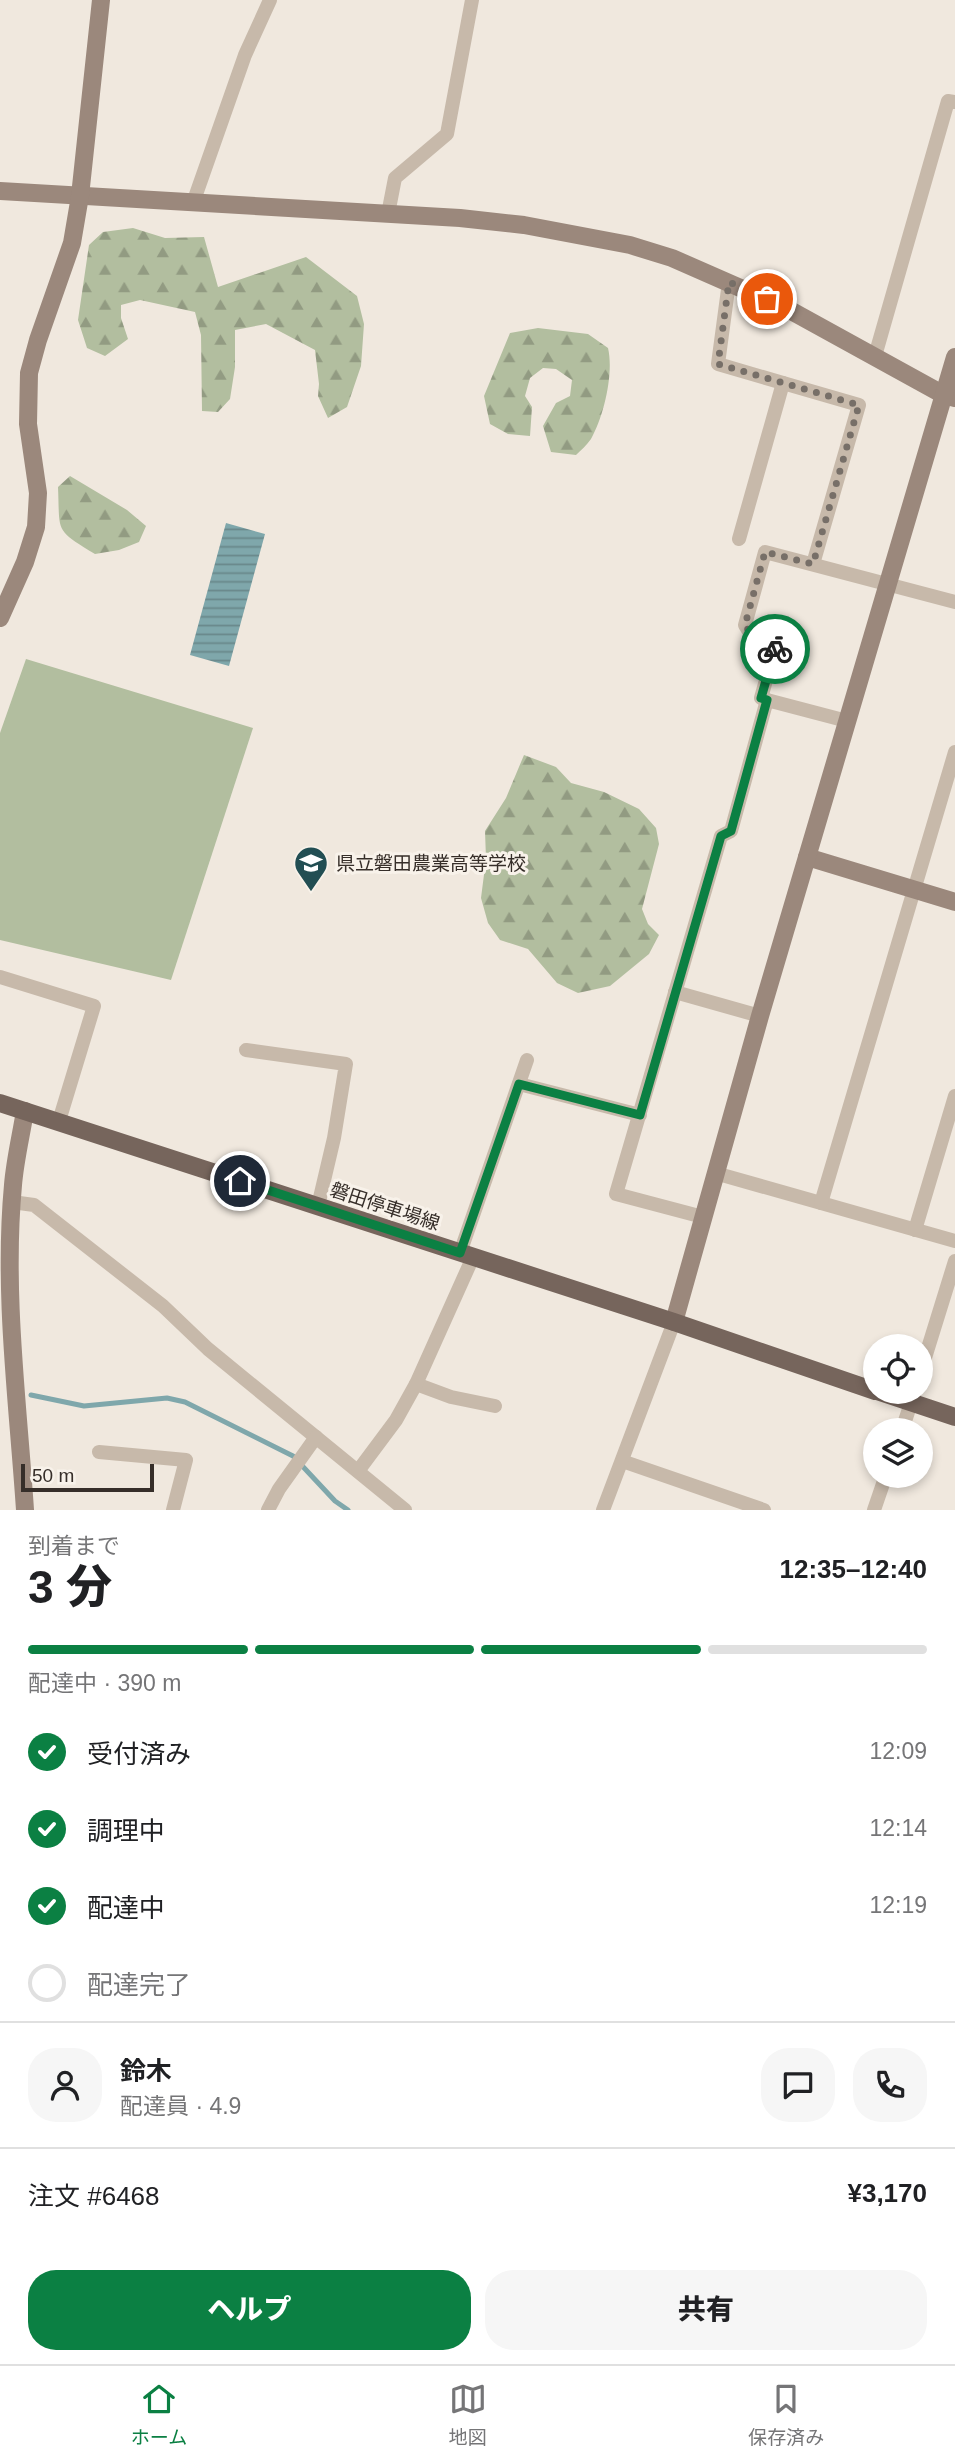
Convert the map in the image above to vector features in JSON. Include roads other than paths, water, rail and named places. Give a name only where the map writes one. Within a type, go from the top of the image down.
[{"type":"main road","name":"磐田停車場線","points":[[0,1103],[674,1322],[863,1387]]},
{"type":"main road","name":"磐田停車場線","points":[[928,1404],[955,1417]]},
{"type":"street","points":[[0,618],[25,562],[36,527],[38,493],[28,424],[29,373],[38,340],[67,262],[80,196],[101,0]]},
{"type":"street","points":[[193,203],[245,55],[270,0]]},
{"type":"street","points":[[388,214],[395,178],[447,134],[472,0]]},
{"type":"street","points":[[875,356],[948,101],[955,102]]},
{"type":"street","points":[[0,191],[460,218],[524,225],[630,245],[672,258],[786,308],[950,396]]},
{"type":"street","points":[[729,282],[718,364],[859,405],[813,564]]},
{"type":"street","points":[[603,1510],[674,1322],[760,1016],[847,722],[950,396],[955,356]]},
{"type":"street","points":[[738,540],[783,383]]},
{"type":"street","points":[[847,722],[761,698],[777,640],[750,633],[745,625],[765,552],[955,602]]},
{"type":"street","points":[[703,1217],[616,1194],[721,836],[731,831],[767,700]]},
{"type":"street","points":[[821,1203],[955,752]]},
{"type":"street","points":[[807,857],[955,902]]},
{"type":"street","points":[[0,977],[94,1006],[59,1121]]},
{"type":"street","points":[[675,992],[760,1016]]},
{"type":"street","points":[[246,1050],[346,1065],[334,1138],[318,1206]]},
{"type":"street","points":[[358,1471],[396,1420],[416,1384],[467,1255],[527,1060]]},
{"type":"street","points":[[519,1084],[640,1115]]},
{"type":"street","points":[[915,1230],[955,1096]]},
{"type":"street","points":[[25,1111],[12,1202],[6,1319],[9,1389],[25,1510]]},
{"type":"street","points":[[715,1173],[955,1241]]},
{"type":"street","points":[[12,1202],[34,1205],[163,1306],[208,1349],[405,1510]]},
{"type":"street","points":[[932,1334],[955,1261]]},
{"type":"street","points":[[416,1384],[452,1397],[495,1406]]},
{"type":"street","points":[[268,1510],[279,1489],[316,1437]]},
{"type":"street","points":[[99,1452],[186,1460],[173,1510]]},
{"type":"street","points":[[622,1461],[764,1510]]},
{"type":"street","points":[[874,1510],[882,1488]]},
{"type":"street","points":[[718,1510],[723,1495]]},
{"type":"water","points":[[226,523],[265,534],[229,666],[190,655]]},
{"type":"waterway","points":[[31,1395],[84,1406],[167,1398],[185,1402],[293,1456],[335,1501],[348,1510]]},
{"type":"place","name":"県立磐田農業高等学校","points":[[311,893]]}]
